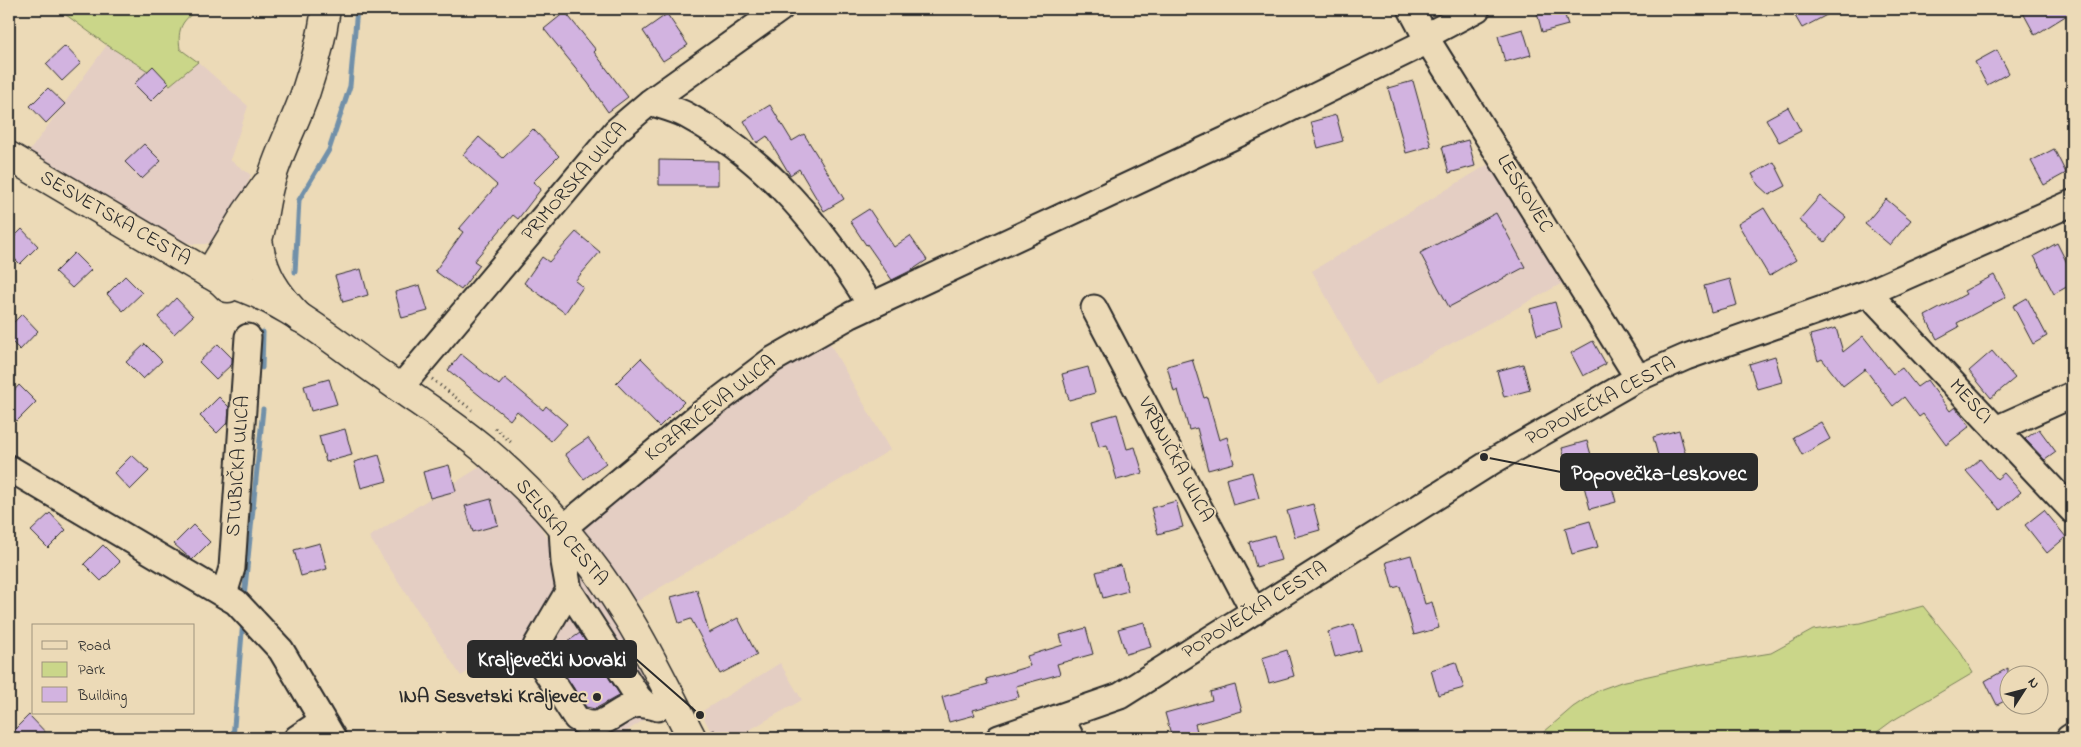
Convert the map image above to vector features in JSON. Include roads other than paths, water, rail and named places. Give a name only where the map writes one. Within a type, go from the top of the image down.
[{"type":"main road","points":[[215,278],[237,273],[244,267],[253,253],[258,240],[270,180],[306,90],[322,36],[326,9]]},
{"type":"main road","name":"SESVETSKA CESTA","points":[[9,156],[215,278]]},
{"type":"main road","points":[[215,278],[246,213],[270,180]]},
{"type":"main road","points":[[258,240],[260,257],[268,278],[286,304],[300,318]]},
{"type":"main road","name":"SELSKA CESTA","points":[[215,278],[256,293],[344,346],[389,381],[464,433],[514,476],[588,561],[627,616],[645,646],[687,730]]},
{"type":"main road","name":"SELSKA CESTA","points":[[215,278],[259,312],[328,351],[389,381]]},
{"type":"street","name":"PRIMORSKA ULICA","points":[[389,381],[417,368],[616,131],[650,102],[780,9]]},
{"type":"street","name":"LESKOVEC","points":[[1411,9],[1427,38],[1638,378]]},
{"type":"street","points":[[1427,38],[1477,9]]},
{"type":"street","name":"KOZARIĆEVA ULICA","points":[[562,529],[698,416],[772,360],[870,304],[1212,146],[1427,38]]},
{"type":"street","points":[[650,102],[684,114],[733,145],[791,196],[841,257],[870,304]]},
{"type":"street","name":"POPOVEČKA CESTA","points":[[999,738],[1066,728],[1120,696],[1491,462],[1638,378],[1686,357],[1868,293],[2072,203]]},
{"type":"street","name":"MESCI","points":[[1868,293],[2072,510]]},
{"type":"street","name":"VRBNIČKA ULICA","points":[[1094,308],[1254,612]]},
{"type":"street","name":"STUBIČKA ULICA","points":[[230,598],[248,337]]},
{"type":"street","points":[[1996,429],[2072,395]]},
{"type":"street","points":[[9,468],[230,598],[254,620],[281,650],[328,730],[297,738]]},
{"type":"street","points":[[562,529],[568,590],[644,704]]},
{"type":"street","points":[[568,590],[536,646],[536,656],[576,718],[583,723],[592,725],[601,723],[634,706],[644,704],[660,708],[687,730]]},
{"type":"street","points":[[2068,738],[2072,736]]},
{"type":"waterway","points":[[295,272],[299,200],[329,150],[350,86],[357,9]]},
{"type":"waterway","points":[[262,368],[263,332]]},
{"type":"waterway","points":[[244,598],[263,409]]},
{"type":"waterway","points":[[233,738],[243,621]]},
{"type":"place","name":"Popovečka-Leskovec","points":[[1484,457]]},
{"type":"place","name":"INA Sesvetski Kraljevec","points":[[597,697]]},
{"type":"place","name":"Kraljevečki Novaki","points":[[700,715]]}]
